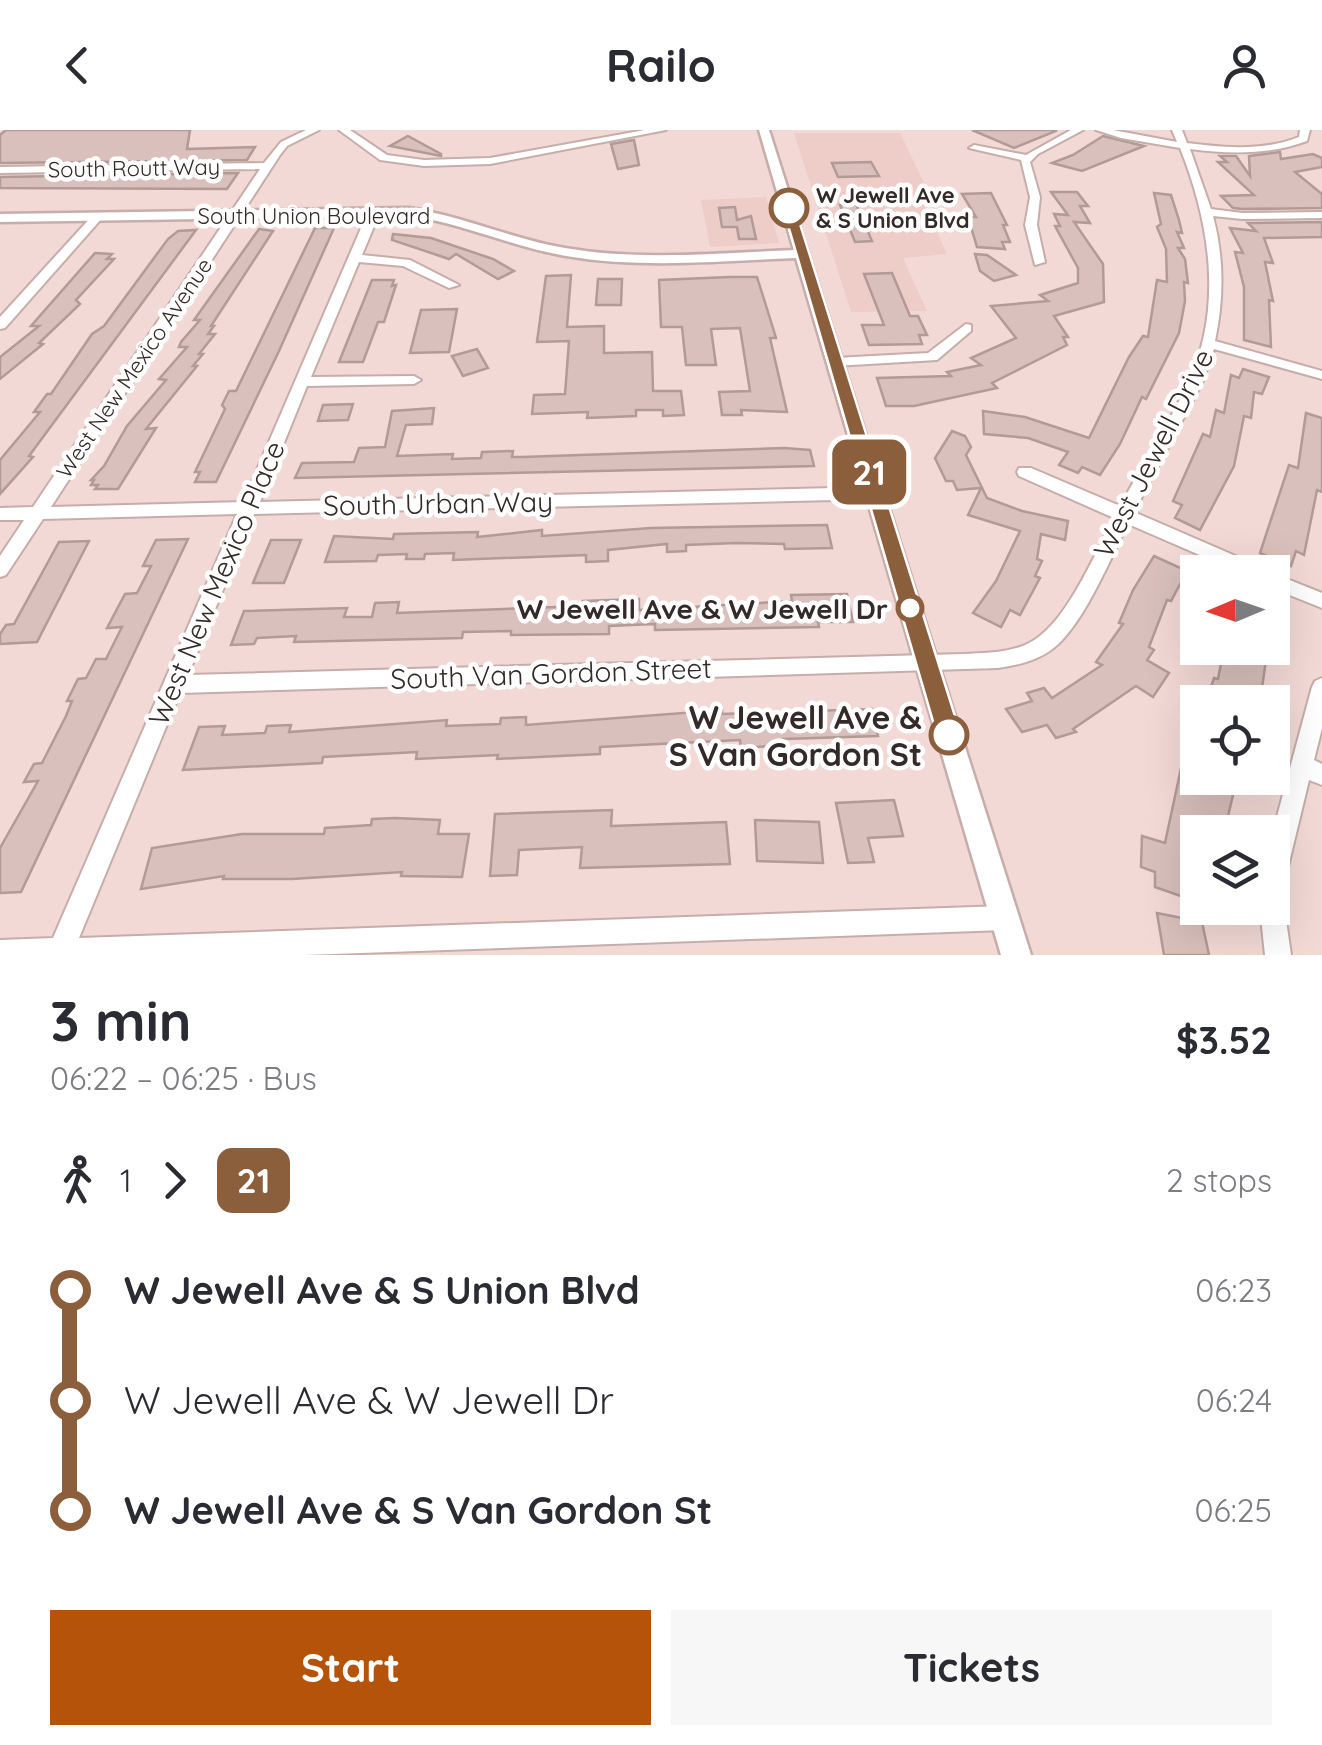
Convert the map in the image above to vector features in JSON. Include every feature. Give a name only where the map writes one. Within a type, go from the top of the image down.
[{"type":"main road","points":[[764,130],[1016,955]]},
{"type":"main road","name":"South Union Boulevard","points":[[0,218],[374,212],[451,218],[540,247],[596,256],[803,254]]},
{"type":"street","name":"West New Mexico Avenue","points":[[0,570],[268,166],[284,144],[314,130]]},
{"type":"street","points":[[344,130],[384,158],[424,163],[490,161],[663,133]]},
{"type":"street","points":[[974,148],[1027,158],[1078,130]]},
{"type":"street","points":[[1100,130],[1184,146],[1286,146],[1304,139],[1305,130]]},
{"type":"street","name":"West Jewell Drive","points":[[927,662],[1008,659],[1042,649],[1062,630],[1195,383],[1211,344],[1217,286],[1199,178],[1177,130]]},
{"type":"street","points":[[1027,158],[1025,166],[1035,198],[1031,224],[1039,262]]},
{"type":"street","name":"South Routt Way","points":[[0,170],[268,166]]},
{"type":"street","name":"West New Mexico Place","points":[[60,952],[374,212]]},
{"type":"street","points":[[1205,212],[1242,216],[1322,215]]},
{"type":"street","points":[[0,325],[98,217]]},
{"type":"street","points":[[354,258],[398,261],[453,284]]},
{"type":"street","points":[[835,362],[932,357],[966,328]]},
{"type":"street","points":[[1211,344],[1322,375]]},
{"type":"street","points":[[300,382],[414,380]]},
{"type":"street","points":[[1025,472],[1215,555]]},
{"type":"street","name":"South Urban Way","points":[[0,514],[876,494]]},
{"type":"street","points":[[1290,588],[1322,601]]},
{"type":"street","name":"South Van Gordon Street","points":[[175,684],[927,662]]},
{"type":"street","points":[[1290,829],[1312,770],[1322,687]]},
{"type":"street","points":[[0,953],[1004,918]]},
{"type":"street","points":[[1274,925],[1278,955]]},
{"type":"shaded area","points":[[794,133],[900,133],[929,193],[920,196],[947,254],[903,258],[927,311],[851,312]]},
{"type":"shaded area","points":[[766,197],[779,243],[710,247],[701,200]]},
{"type":"building","points":[[6,130],[190,130],[187,149],[255,147],[247,160],[0,163],[0,135]]},
{"type":"building","points":[[972,130],[1056,130],[1056,131],[1014,148]]},
{"type":"building","points":[[408,136],[441,154],[441,156],[390,146]]},
{"type":"building","points":[[1103,136],[1144,146],[1082,171],[1052,163],[1073,155]]},
{"type":"building","points":[[634,140],[639,165],[618,169],[611,144]]},
{"type":"building","points":[[1280,152],[1281,159],[1313,154],[1322,158],[1322,167],[1295,172],[1322,194],[1322,208],[1233,208],[1221,196],[1254,195],[1218,162],[1227,162],[1220,156],[1236,156],[1250,176],[1249,156]]},
{"type":"building","points":[[871,162],[879,176],[838,177],[832,163]]},
{"type":"building","points":[[238,173],[227,189],[0,188],[0,177]]},
{"type":"building","points":[[1051,192],[1077,192],[1088,206],[1080,206],[1090,223],[1074,222],[1103,264],[1104,302],[1054,316],[1068,337],[1063,337],[1067,345],[992,383],[997,388],[914,406],[886,406],[877,378],[951,376],[947,372],[981,365],[971,358],[1016,338],[991,306],[1048,301],[1040,295],[1078,283],[1078,268],[1055,226],[1060,226],[1054,214],[1068,215]]},
{"type":"building","points":[[991,193],[1007,225],[1003,225],[1010,242],[1002,242],[1005,249],[977,247],[968,217],[976,217],[962,194]]},
{"type":"building","points":[[1154,193],[1171,195],[1182,233],[1177,232],[1184,248],[1178,248],[1185,259],[1188,283],[1184,282],[1179,333],[1146,399],[1142,397],[1100,475],[1082,467],[1078,473],[1059,465],[1068,452],[1028,438],[984,434],[983,411],[1025,417],[1089,438],[1129,357],[1143,336],[1148,337],[1157,280],[1167,282],[1166,249],[1157,227],[1161,224]]},
{"type":"building","points":[[856,204],[872,241],[855,242],[840,205]]},
{"type":"building","points":[[735,207],[737,220],[751,216],[756,239],[739,239],[737,227],[722,227],[719,208]]},
{"type":"building","points":[[1322,222],[1322,237],[1264,238],[1273,263],[1265,262],[1273,301],[1269,300],[1271,347],[1244,340],[1244,287],[1235,252],[1243,253],[1230,228],[1256,231],[1248,223]]},
{"type":"building","points":[[315,228],[334,228],[279,351],[216,482],[195,482],[200,472],[195,472],[225,409],[222,405],[229,391],[236,391]]},
{"type":"building","points":[[259,229],[273,231],[211,326],[208,334],[215,334],[199,354],[203,354],[193,366],[197,366],[146,429],[156,428],[118,489],[95,489],[98,485],[91,485],[91,480],[104,466],[127,426],[166,380],[159,379],[187,347],[179,347],[200,320],[194,320]]},
{"type":"building","points":[[196,230],[29,456],[33,457],[0,494],[0,460],[40,412],[34,412],[47,394],[51,394],[92,334],[104,326],[168,239],[178,231]]},
{"type":"building","points":[[393,234],[431,238],[493,259],[514,271],[498,279],[456,254],[449,259],[392,240]]},
{"type":"building","points":[[95,253],[112,254],[107,259],[114,259],[76,300],[80,304],[39,343],[43,344],[0,379],[0,357],[39,326],[31,326]]},
{"type":"building","points":[[975,254],[987,255],[1016,275],[994,281],[980,271]]},
{"type":"building","points":[[892,273],[910,316],[918,316],[927,335],[919,335],[922,344],[869,345],[862,325],[884,325],[864,274]]},
{"type":"building","points":[[571,275],[567,327],[604,326],[604,353],[652,352],[653,391],[681,391],[684,415],[663,416],[663,410],[636,410],[636,416],[587,418],[588,412],[532,414],[534,395],[565,394],[569,341],[537,342],[546,276]]},
{"type":"building","points":[[757,277],[776,338],[770,338],[787,412],[741,410],[742,415],[722,415],[719,392],[750,391],[740,328],[711,329],[716,365],[686,365],[682,327],[661,327],[659,280]]},
{"type":"building","points":[[598,279],[622,279],[621,305],[596,305]]},
{"type":"building","points":[[372,280],[394,280],[392,286],[396,285],[384,322],[378,322],[363,362],[339,362]]},
{"type":"building","points":[[457,309],[449,352],[410,353],[421,310]]},
{"type":"building","points":[[477,349],[488,368],[463,376],[452,356]]},
{"type":"building","points":[[1243,369],[1269,377],[1262,394],[1254,392],[1251,418],[1244,416],[1234,466],[1200,530],[1175,518],[1182,505],[1173,501],[1203,434],[1210,437],[1216,410],[1224,413],[1231,375],[1239,378]]},
{"type":"building","points":[[353,404],[348,420],[318,421],[323,405]]},
{"type":"building","points":[[434,408],[432,424],[406,425],[397,456],[453,454],[452,459],[481,458],[482,452],[513,451],[512,457],[522,457],[784,448],[810,450],[814,466],[295,478],[302,463],[354,462],[359,448],[385,447],[392,411]]},
{"type":"building","points":[[1306,413],[1322,418],[1322,492],[1317,490],[1304,555],[1296,551],[1291,566],[1290,555],[1260,553],[1289,465],[1298,468]]},
{"type":"building","points":[[952,431],[965,436],[971,447],[966,455],[987,498],[1068,521],[1065,540],[1041,534],[1037,559],[1042,561],[1035,576],[1040,578],[1020,615],[1010,610],[1001,627],[973,613],[996,581],[1020,531],[968,515],[981,488],[957,490],[953,481],[946,481],[935,458]]},
{"type":"building","points":[[827,525],[832,548],[785,549],[784,544],[736,543],[686,545],[686,551],[667,552],[667,544],[608,550],[608,561],[586,562],[586,555],[453,560],[454,553],[425,554],[424,559],[406,559],[407,554],[378,555],[376,561],[325,562],[334,536],[393,539],[394,534],[478,532],[477,537],[542,530],[542,536],[651,528]]},
{"type":"building","points":[[188,539],[21,892],[0,893],[0,848],[38,781],[24,782],[34,764],[42,763],[66,716],[72,701],[67,701],[78,679],[86,678],[96,659],[106,659],[122,627],[107,628],[125,594],[137,593],[151,566],[143,566],[156,540]]},
{"type":"building","points":[[271,540],[301,540],[284,583],[253,583]]},
{"type":"building","points":[[89,541],[37,642],[0,644],[0,634],[6,625],[14,624],[59,542]]},
{"type":"building","points":[[1154,556],[1180,568],[1180,584],[1171,601],[1167,600],[1149,647],[1154,650],[1147,660],[1169,673],[1153,697],[1136,686],[1073,729],[1076,732],[1056,738],[1047,725],[1022,732],[1006,709],[1032,701],[1027,693],[1044,688],[1052,698],[1102,665],[1096,662],[1123,624],[1119,623]]},
{"type":"building","points":[[847,594],[853,622],[818,622],[819,627],[655,630],[655,624],[609,626],[609,634],[463,632],[462,638],[294,642],[296,636],[257,638],[254,644],[231,645],[244,611],[347,608],[344,617],[372,617],[375,603],[399,602],[397,613],[583,606],[583,601],[639,599],[639,610],[792,601],[791,595]]},
{"type":"building","points":[[1221,665],[1265,665],[1262,685],[1212,685],[1214,678],[1218,679]]},
{"type":"building","points":[[872,709],[878,736],[784,739],[786,745],[741,748],[740,740],[600,747],[600,754],[497,759],[498,755],[416,759],[417,752],[323,757],[322,763],[183,770],[199,727],[225,726],[222,735],[265,733],[267,726],[291,725],[289,732],[447,720],[446,726],[500,724],[501,718],[526,717],[526,725],[722,710],[722,714]]},
{"type":"building","points":[[1180,773],[1180,795],[1233,795],[1228,815],[1180,815],[1180,896],[1155,887],[1155,872],[1141,867],[1142,836],[1165,843]]},
{"type":"building","points":[[894,800],[903,836],[868,838],[874,862],[848,863],[836,803]]},
{"type":"building","points":[[612,810],[611,826],[726,822],[730,864],[580,868],[582,847],[519,850],[517,875],[490,876],[495,814]]},
{"type":"building","points":[[372,819],[440,820],[438,834],[469,834],[462,877],[401,876],[402,872],[292,879],[223,879],[224,876],[141,889],[152,848],[242,834],[324,834],[325,828],[371,825]]},
{"type":"building","points":[[755,820],[819,822],[823,863],[757,861]]},
{"type":"building","points":[[1157,913],[1180,918],[1180,925],[1203,925],[1209,955],[1164,955]]},
{"type":"bus line","name":"21","points":[[789,208],[949,735]]},
{"type":"place","name":"W Jewell Ave & S Union Blvd","points":[[789,208]]},
{"type":"place","name":"W Jewell Ave & W Jewell Dr","points":[[910,608]]},
{"type":"place","name":"W Jewell Ave & S Van Gordon St","points":[[949,735]]}]
